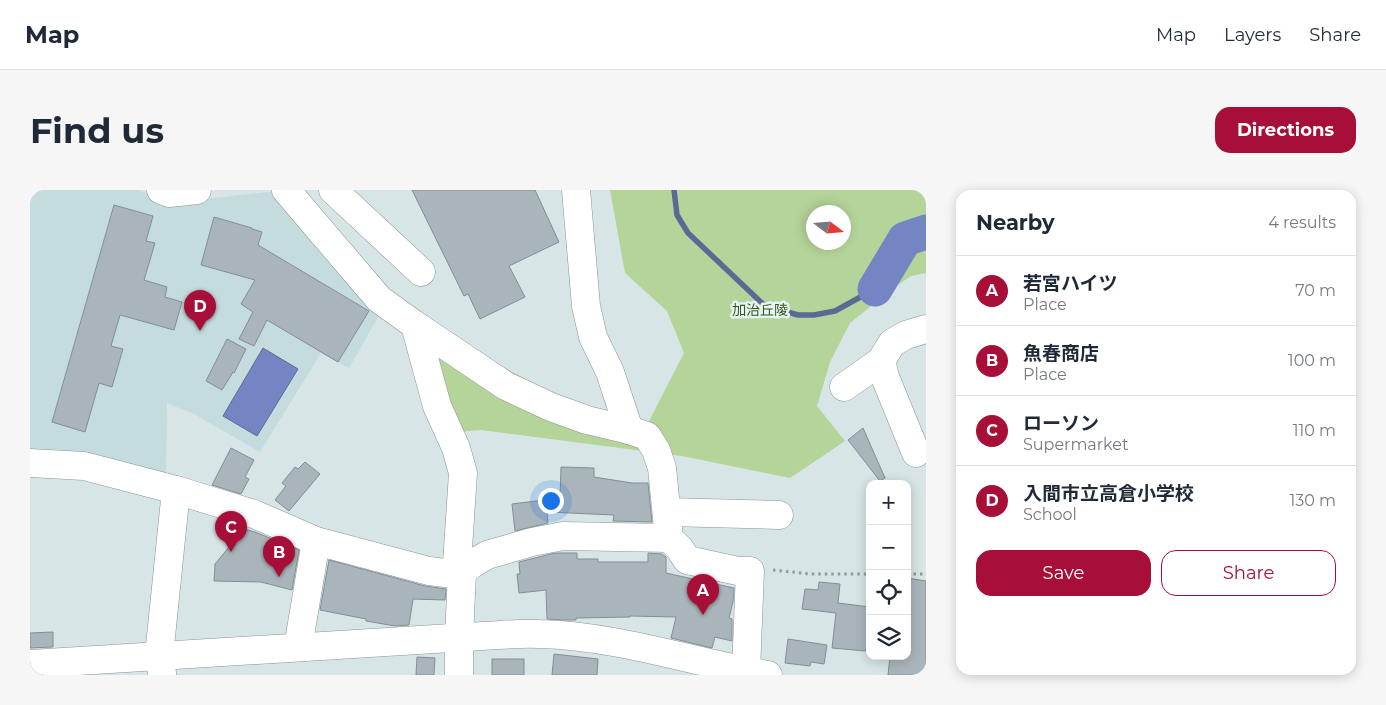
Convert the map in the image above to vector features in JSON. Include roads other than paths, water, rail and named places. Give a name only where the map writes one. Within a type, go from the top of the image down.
[{"type":"street","points":[[162,190],[169,192],[197,190]]},
{"type":"street","points":[[333,190],[421,272]]},
{"type":"street","points":[[576,190],[586,306],[593,337],[610,372],[629,430]]},
{"type":"street","points":[[30,664],[161,666],[298,647],[540,634],[631,645],[757,673],[750,572],[687,560],[670,538],[662,468],[656,450],[647,436],[587,420],[551,407],[506,386],[415,325],[379,299],[289,191]]},
{"type":"street","points":[[415,325],[437,406],[456,448],[462,473],[457,564],[462,572],[459,675]]},
{"type":"street","points":[[844,387],[881,361],[892,343],[906,335],[926,330]]},
{"type":"street","points":[[881,361],[916,453]]},
{"type":"street","points":[[30,463],[84,466],[176,490],[254,514],[316,541],[429,571],[453,574],[462,572],[487,556],[532,542],[563,536],[670,538]]},
{"type":"street","points":[[161,666],[176,490]]},
{"type":"street","points":[[667,512],[779,515]]},
{"type":"street","points":[[298,647],[316,541]]},
{"type":"water","points":[[263,348],[298,369],[257,436],[223,416]]},
{"type":"waterway","points":[[674,190],[677,215],[688,233],[764,305],[798,315],[814,315],[835,311],[875,289]]},
{"type":"waterway","points":[[875,289],[905,239],[926,232]]},
{"type":"place","name":"入間市立高倉小学校","points":[[200,331]]},
{"type":"place","name":"ローソン","points":[[231,552]]},
{"type":"place","name":"魚春商店","points":[[279,577]]},
{"type":"place","name":"若宮ハイツ","points":[[703,615]]},
{"type":"park label","name":"加治丘陵","points":[[760,310]]}]
